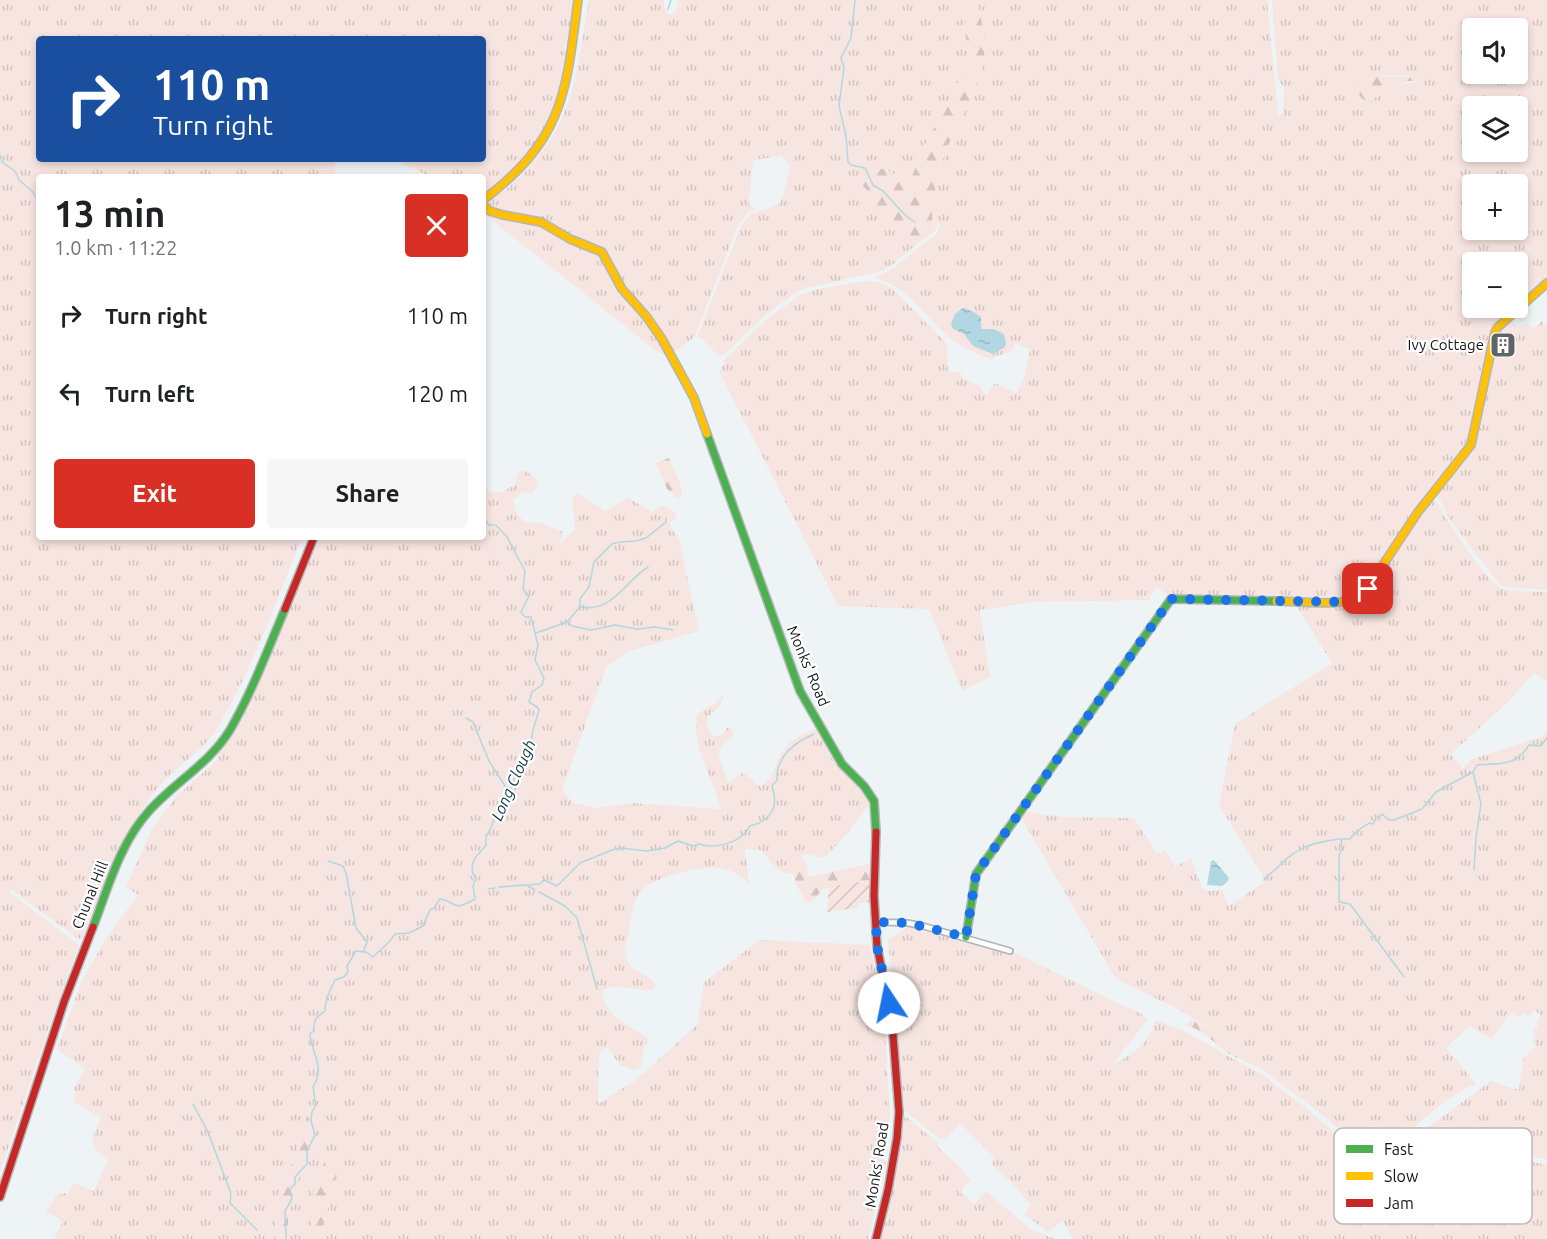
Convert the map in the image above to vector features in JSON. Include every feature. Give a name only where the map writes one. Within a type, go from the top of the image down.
[{"type":"street","points":[[486,198],[509,181],[523,166],[540,143],[557,113],[566,81],[578,0]]},
{"type":"street","name":"Monks' Road","points":[[486,208],[503,215],[541,222],[570,239],[602,252],[622,289],[646,316],[662,339],[694,398],[800,691],[838,758],[864,786],[874,801],[877,946],[892,1022],[899,1112],[892,1171],[876,1239]]},
{"type":"street","points":[[966,937],[976,874],[1171,599],[1343,602],[1356,600],[1363,595],[1418,512],[1471,445],[1495,332],[1547,283]]},
{"type":"street","name":"Chunal Hill","points":[[0,1197],[75,971],[122,854],[149,810],[222,741],[245,701],[313,540]]},
{"type":"street","points":[[876,922],[908,923],[966,937],[1010,951]]},
{"type":"green space","points":[[0,0],[575,0],[568,44],[563,46],[566,59],[560,87],[544,131],[517,169],[486,193],[486,174],[424,174],[400,162],[486,162],[486,36],[36,36],[36,162],[336,162],[334,174],[36,174],[36,540],[301,540],[263,634],[230,705],[211,737],[164,781],[133,824],[114,861],[82,939],[77,938],[12,890],[9,892],[79,945],[0,1172]]},
{"type":"green space","points":[[589,0],[664,0],[667,14],[672,15],[675,13],[679,0],[967,0],[969,13],[964,25],[967,44],[974,50],[976,56],[974,68],[954,87],[945,111],[929,136],[912,176],[900,179],[889,171],[874,171],[861,177],[858,182],[872,194],[876,209],[895,229],[918,243],[892,265],[879,272],[806,288],[799,292],[771,311],[720,357],[697,337],[741,226],[751,214],[778,205],[782,199],[791,166],[781,156],[753,160],[749,204],[755,210],[748,212],[738,225],[695,336],[682,348],[671,351],[602,245],[577,239],[541,218],[493,209],[489,204],[493,197],[511,185],[530,166],[560,122],[573,89]]},
{"type":"green space","points":[[967,0],[977,0],[984,37],[983,65],[978,82],[948,145],[940,169],[932,211],[935,231],[918,243],[891,228],[888,221],[876,209],[872,194],[858,182],[863,174],[872,169],[874,171],[885,168],[900,179],[912,176],[929,136],[945,111],[954,87],[974,68],[976,56],[974,50],[967,44],[964,25],[969,13]]},
{"type":"green space","points":[[977,0],[1267,0],[1278,115],[1283,115],[1284,88],[1278,79],[1272,0],[1547,0],[1547,280],[1528,296],[1528,252],[1462,252],[1462,318],[1503,318],[1495,325],[1468,444],[1405,523],[1357,597],[1168,596],[1156,586],[1150,595],[1150,600],[1034,602],[980,610],[990,677],[962,691],[929,609],[838,606],[719,371],[724,360],[767,319],[800,295],[818,289],[865,281],[878,282],[892,288],[947,344],[948,372],[960,372],[963,378],[980,386],[986,395],[995,383],[1017,393],[1025,375],[1030,349],[1016,343],[1011,352],[996,356],[991,360],[954,341],[899,289],[875,278],[892,269],[936,234],[940,225],[938,223],[935,231],[932,218],[940,169],[948,145],[978,82],[983,65],[984,37]],"holes":[[[1407,75],[1420,81],[1395,87],[1372,100],[1362,99],[1352,83],[1357,76]]]},
{"type":"green space","points":[[1367,73],[1414,78],[1422,81],[1407,81],[1368,101],[1362,99],[1352,83],[1357,76]]},
{"type":"green space","points":[[486,211],[503,218],[538,224],[568,243],[597,250],[647,319],[668,357],[655,350],[486,215]]},
{"type":"green space","points":[[1511,319],[1518,327],[1528,323],[1534,329],[1542,321],[1547,327],[1547,590],[1506,587],[1499,584],[1449,518],[1436,496],[1474,446],[1494,345],[1506,353],[1516,342],[1501,328]]},
{"type":"green space","points":[[669,458],[681,486],[682,496],[677,498],[667,489],[656,463]]},
{"type":"green space","points":[[519,471],[528,472],[538,481],[532,493],[523,492],[513,500],[515,510],[524,522],[540,523],[562,531],[561,544],[575,529],[572,499],[578,492],[605,511],[628,498],[652,512],[662,505],[677,514],[674,521],[669,522],[679,539],[699,631],[629,651],[606,667],[562,790],[573,803],[597,808],[632,803],[721,809],[700,750],[696,726],[697,714],[722,696],[720,706],[707,717],[707,726],[712,735],[720,736],[728,727],[734,734],[724,743],[718,754],[728,782],[741,773],[762,786],[769,779],[781,754],[790,742],[816,729],[832,759],[871,802],[848,833],[824,858],[806,854],[792,861],[795,874],[779,870],[761,850],[745,849],[749,883],[728,870],[706,868],[669,876],[641,891],[631,915],[625,950],[630,965],[652,980],[655,985],[652,990],[615,987],[602,991],[607,1007],[612,1013],[647,1037],[648,1043],[644,1047],[641,1067],[634,1070],[620,1065],[607,1047],[599,1055],[598,1104],[636,1080],[697,1025],[704,982],[760,940],[870,945],[887,1024],[885,1029],[890,1118],[883,1157],[886,1163],[868,1239],[320,1239],[340,1159],[313,1192],[316,1206],[308,1239],[288,1239],[288,1212],[294,1200],[292,1189],[313,1155],[310,1106],[292,1164],[282,1177],[274,1239],[54,1239],[63,1221],[46,1212],[56,1196],[67,1194],[74,1183],[94,1191],[108,1160],[96,1150],[92,1139],[101,1117],[73,1102],[75,1092],[73,1090],[85,1069],[57,1049],[81,983],[105,940],[138,895],[126,887],[153,827],[177,796],[218,759],[219,752],[243,719],[319,540],[486,540],[486,487],[490,493],[501,492],[514,486]]},
{"type":"green space","points":[[1431,501],[1438,503],[1467,549],[1486,574],[1501,588],[1511,591],[1547,592],[1547,682],[1534,673],[1510,700],[1451,754],[1463,769],[1470,760],[1543,736],[1547,731],[1547,1159],[1532,1157],[1532,1128],[1427,1128],[1491,1081],[1519,1090],[1523,1059],[1536,1046],[1533,1040],[1535,1035],[1532,1033],[1541,1015],[1534,1010],[1529,1016],[1524,1013],[1520,1018],[1511,1013],[1491,1039],[1470,1026],[1446,1048],[1476,1084],[1443,1103],[1415,1128],[1337,1128],[1261,1068],[1234,1057],[1243,1050],[1176,1008],[1116,979],[1020,816],[1027,812],[1061,817],[1134,818],[1157,854],[1165,850],[1175,867],[1191,858],[1202,888],[1207,891],[1222,890],[1229,906],[1266,881],[1219,805],[1235,724],[1332,663],[1295,604],[1362,603]]},
{"type":"green space","points":[[797,857],[803,858],[808,868],[807,877],[869,864],[870,880],[823,889],[812,902],[807,903],[796,885],[792,861]]},
{"type":"green space","points":[[870,880],[870,902],[859,903],[858,908],[827,912],[829,887]]},
{"type":"green space","points":[[908,927],[1017,954],[1143,1015],[1148,1019],[1112,1065],[1139,1048],[1149,1036],[1155,1020],[1184,1031],[1264,1076],[1334,1132],[1334,1224],[1532,1224],[1532,1162],[1547,1165],[1547,1239],[1073,1239],[1063,1221],[1048,1232],[1024,1214],[1031,1205],[992,1165],[993,1156],[960,1123],[946,1138],[940,1139],[904,1110],[888,940]]},
{"type":"green space","points":[[1192,1019],[1243,1050],[1234,1057],[1204,1034],[1185,1025]]},
{"type":"green space","points":[[310,1106],[317,1111],[313,1155],[292,1189],[294,1200],[288,1212],[288,1239],[274,1239],[282,1177],[292,1164]]},
{"type":"green space","points":[[904,1115],[938,1143],[939,1148],[960,1167],[970,1180],[960,1192],[974,1204],[986,1191],[1033,1231],[1056,1239],[880,1239],[883,1235]]},
{"type":"green space","points":[[328,1157],[340,1159],[320,1239],[308,1239],[316,1206],[313,1192],[321,1168]]},
{"type":"water","points":[[963,308],[981,317],[981,329],[993,329],[1004,334],[1005,347],[993,354],[973,346],[964,334],[953,329],[951,323],[955,314]]},
{"type":"water","points":[[1214,860],[1229,878],[1222,886],[1207,885],[1211,861]]},
{"type":"waterway","points":[[668,9],[671,0]]},
{"type":"waterway","points":[[855,0],[851,38],[841,58],[844,68],[839,106],[846,136],[848,162],[851,165],[865,168],[873,185],[883,191],[906,216],[915,222]]},
{"type":"waterway","name":"Long Clough","points":[[0,155],[2,162],[15,171],[19,180],[36,198]]},
{"type":"waterway","points":[[536,633],[567,622],[580,607],[580,599],[589,587],[594,562],[612,544],[646,538],[666,522],[666,518]]},
{"type":"waterway","name":"Long Clough","points":[[286,1239],[285,1211],[292,1199],[290,1189],[295,1184],[295,1177],[307,1164],[307,1151],[315,1135],[311,1121],[316,1105],[313,1087],[317,1080],[318,1066],[310,1033],[314,1031],[316,1019],[325,1011],[335,980],[344,977],[348,972],[347,966],[356,951],[366,952],[373,957],[395,934],[409,933],[423,926],[430,910],[440,899],[458,906],[475,899],[473,886],[476,879],[472,866],[475,858],[486,845],[486,836],[502,798],[513,782],[531,745],[539,710],[529,702],[532,692],[542,685],[544,678],[535,660],[538,645],[531,617],[525,617],[521,612],[529,596],[523,589],[525,571],[507,537],[496,525],[489,525],[486,521]]},
{"type":"waterway","points":[[580,607],[591,608],[610,601],[648,567]]},
{"type":"waterway","points":[[567,622],[572,626],[591,630],[615,625],[637,629],[655,627],[673,630]]},
{"type":"waterway","points":[[466,718],[473,722],[489,761],[507,789]]},
{"type":"waterway","points":[[499,887],[540,884],[544,880],[557,886],[580,863],[620,848],[647,851],[665,848],[678,841],[693,846],[699,844],[711,846],[723,845],[740,838],[750,826],[759,823],[772,812],[775,802],[772,786],[777,780],[777,772],[783,757],[793,746],[814,734]]},
{"type":"waterway","points":[[1404,977],[1350,904],[1339,902],[1341,839],[1350,839],[1369,823],[1373,824],[1382,814],[1389,820],[1394,820],[1422,809],[1436,792],[1473,772],[1477,765],[1500,764],[1513,760],[1519,757],[1529,745],[1541,746],[1547,738]]},
{"type":"waterway","points":[[1473,772],[1481,804],[1474,870]]},
{"type":"waterway","points":[[1264,880],[1299,850],[1313,844],[1339,839]]},
{"type":"waterway","points":[[328,861],[343,866],[346,873],[356,928],[367,942],[363,952]]},
{"type":"waterway","points":[[528,886],[535,890]]},
{"type":"waterway","points":[[488,889],[495,888]]},
{"type":"waterway","points":[[539,892],[565,906],[577,918],[597,989]]},
{"type":"waterway","points":[[193,1104],[208,1132],[231,1194],[230,1203],[257,1230]]},
{"type":"traffic: fast","points":[[707,434],[800,691],[842,764],[864,786],[874,801],[876,832]]},
{"type":"traffic: fast","points":[[966,937],[976,874],[1171,599],[1276,601]]},
{"type":"traffic: fast","points":[[93,927],[122,851],[139,824],[159,801],[212,753],[230,730],[253,686],[285,609]]},
{"type":"traffic: slow","points":[[486,198],[510,178],[530,156],[556,112],[564,88],[578,0]]},
{"type":"traffic: slow","points":[[486,208],[503,215],[541,222],[570,239],[602,252],[622,289],[646,316],[662,339],[694,398],[707,434]]},
{"type":"traffic: slow","points":[[1276,601],[1334,603],[1363,595],[1418,512],[1471,445],[1495,332],[1547,283]]},
{"type":"traffic: jam","points":[[285,609],[313,540]]},
{"type":"traffic: jam","points":[[876,832],[874,896],[877,946],[892,1022],[899,1112],[888,1190],[876,1239]]},
{"type":"traffic: jam","points":[[0,1197],[64,1002],[93,927]]},
{"type":"place","name":"Ivy Cottage","points":[[1503,345]]},
{"type":"route","points":[[889,1003],[877,946],[876,922],[908,923],[966,937],[976,874],[1171,599],[1343,602],[1356,600],[1368,589]]}]
